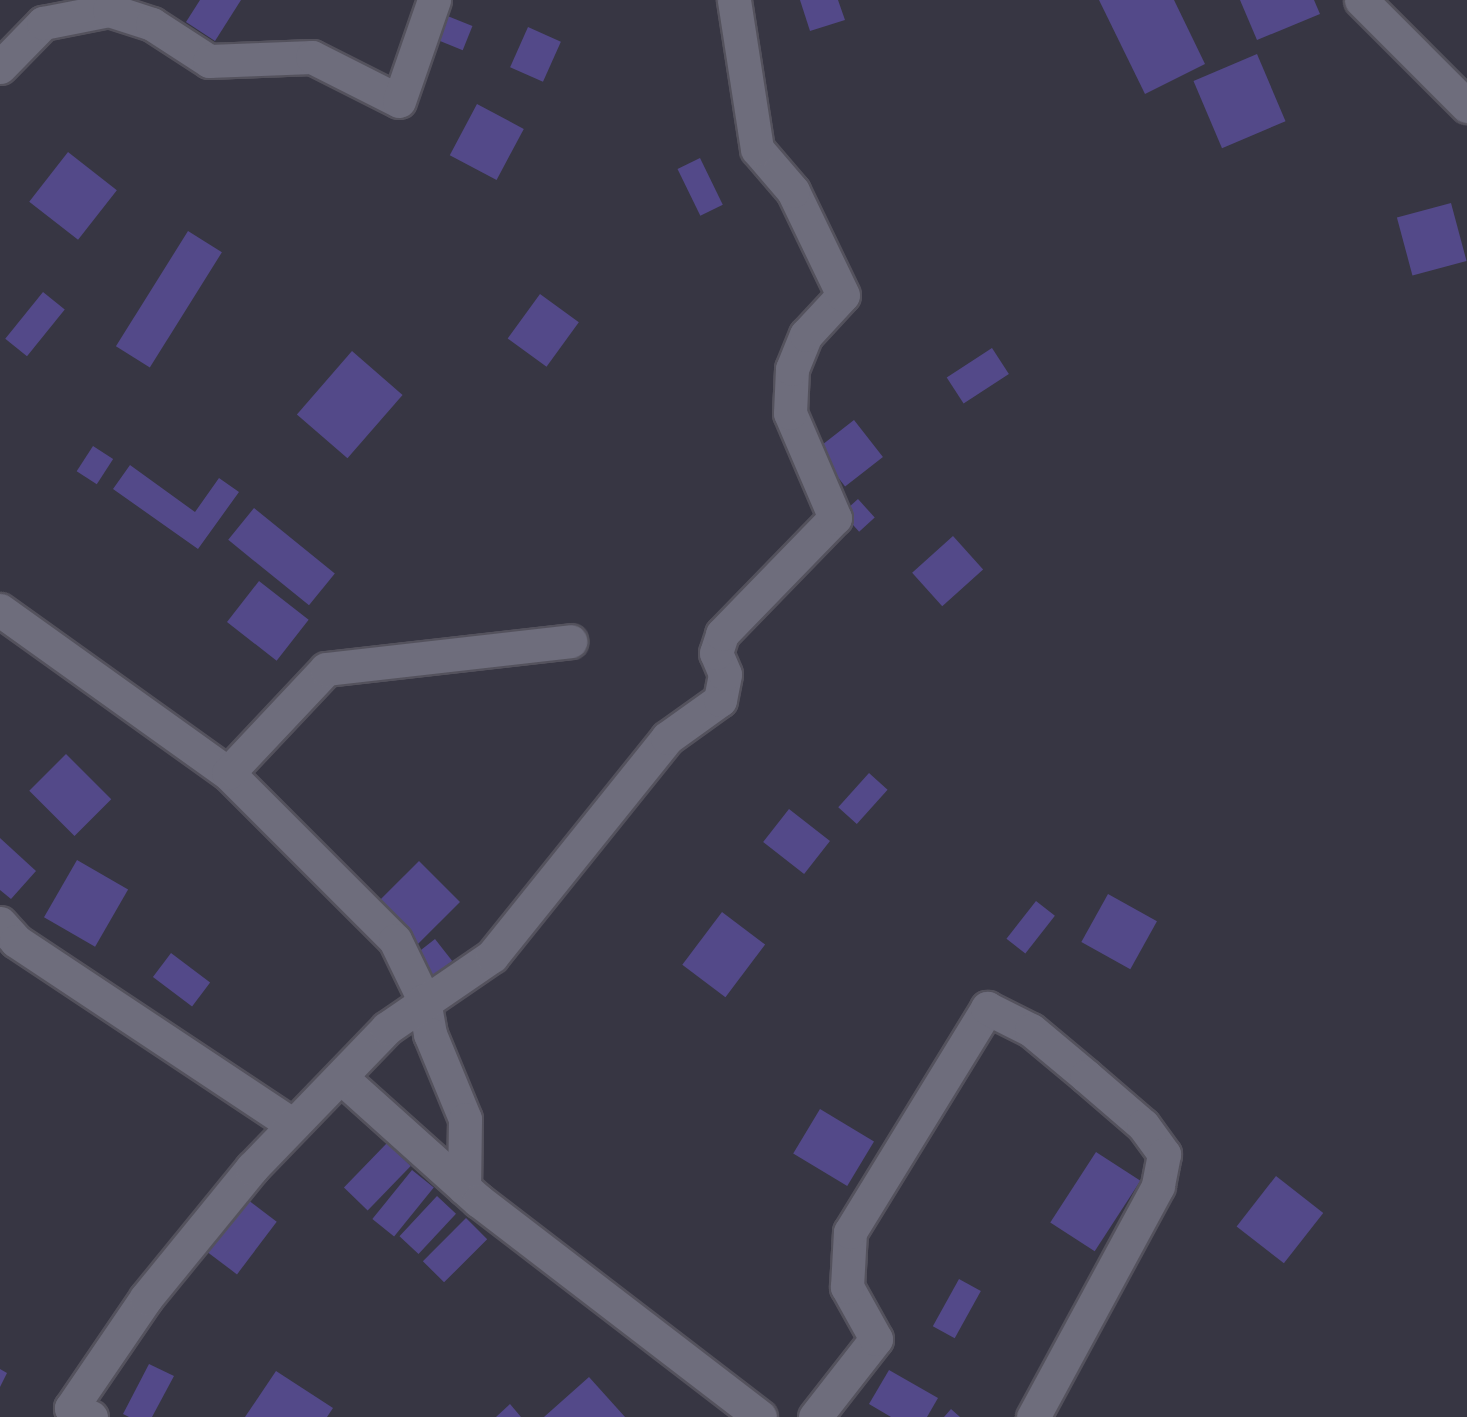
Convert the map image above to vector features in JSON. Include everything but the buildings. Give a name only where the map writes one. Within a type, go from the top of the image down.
[{"type":"street","points":[[0,67],[40,8],[127,13],[209,61],[312,57],[399,101],[434,0]]},
{"type":"street","points":[[91,1417],[71,1408],[146,1298],[290,1123],[344,1080],[387,1028],[424,1000],[477,972],[667,738],[720,700],[725,674],[716,653],[722,634],[835,518],[820,492],[791,402],[792,369],[806,335],[843,295],[793,191],[757,149],[734,0]]},
{"type":"street","points":[[1362,0],[1467,106]]},
{"type":"street","points":[[0,610],[228,773],[395,940],[424,1000],[430,1034],[464,1119],[464,1188]]},
{"type":"street","points":[[228,773],[326,669],[570,641]]},
{"type":"street","points":[[5,935],[290,1123]]},
{"type":"street","points":[[815,1417],[876,1339],[847,1287],[850,1232],[987,1008],[1031,1030],[1143,1125],[1164,1154],[1153,1196],[1033,1417]]},
{"type":"street","points":[[344,1080],[464,1188],[760,1417]]}]
